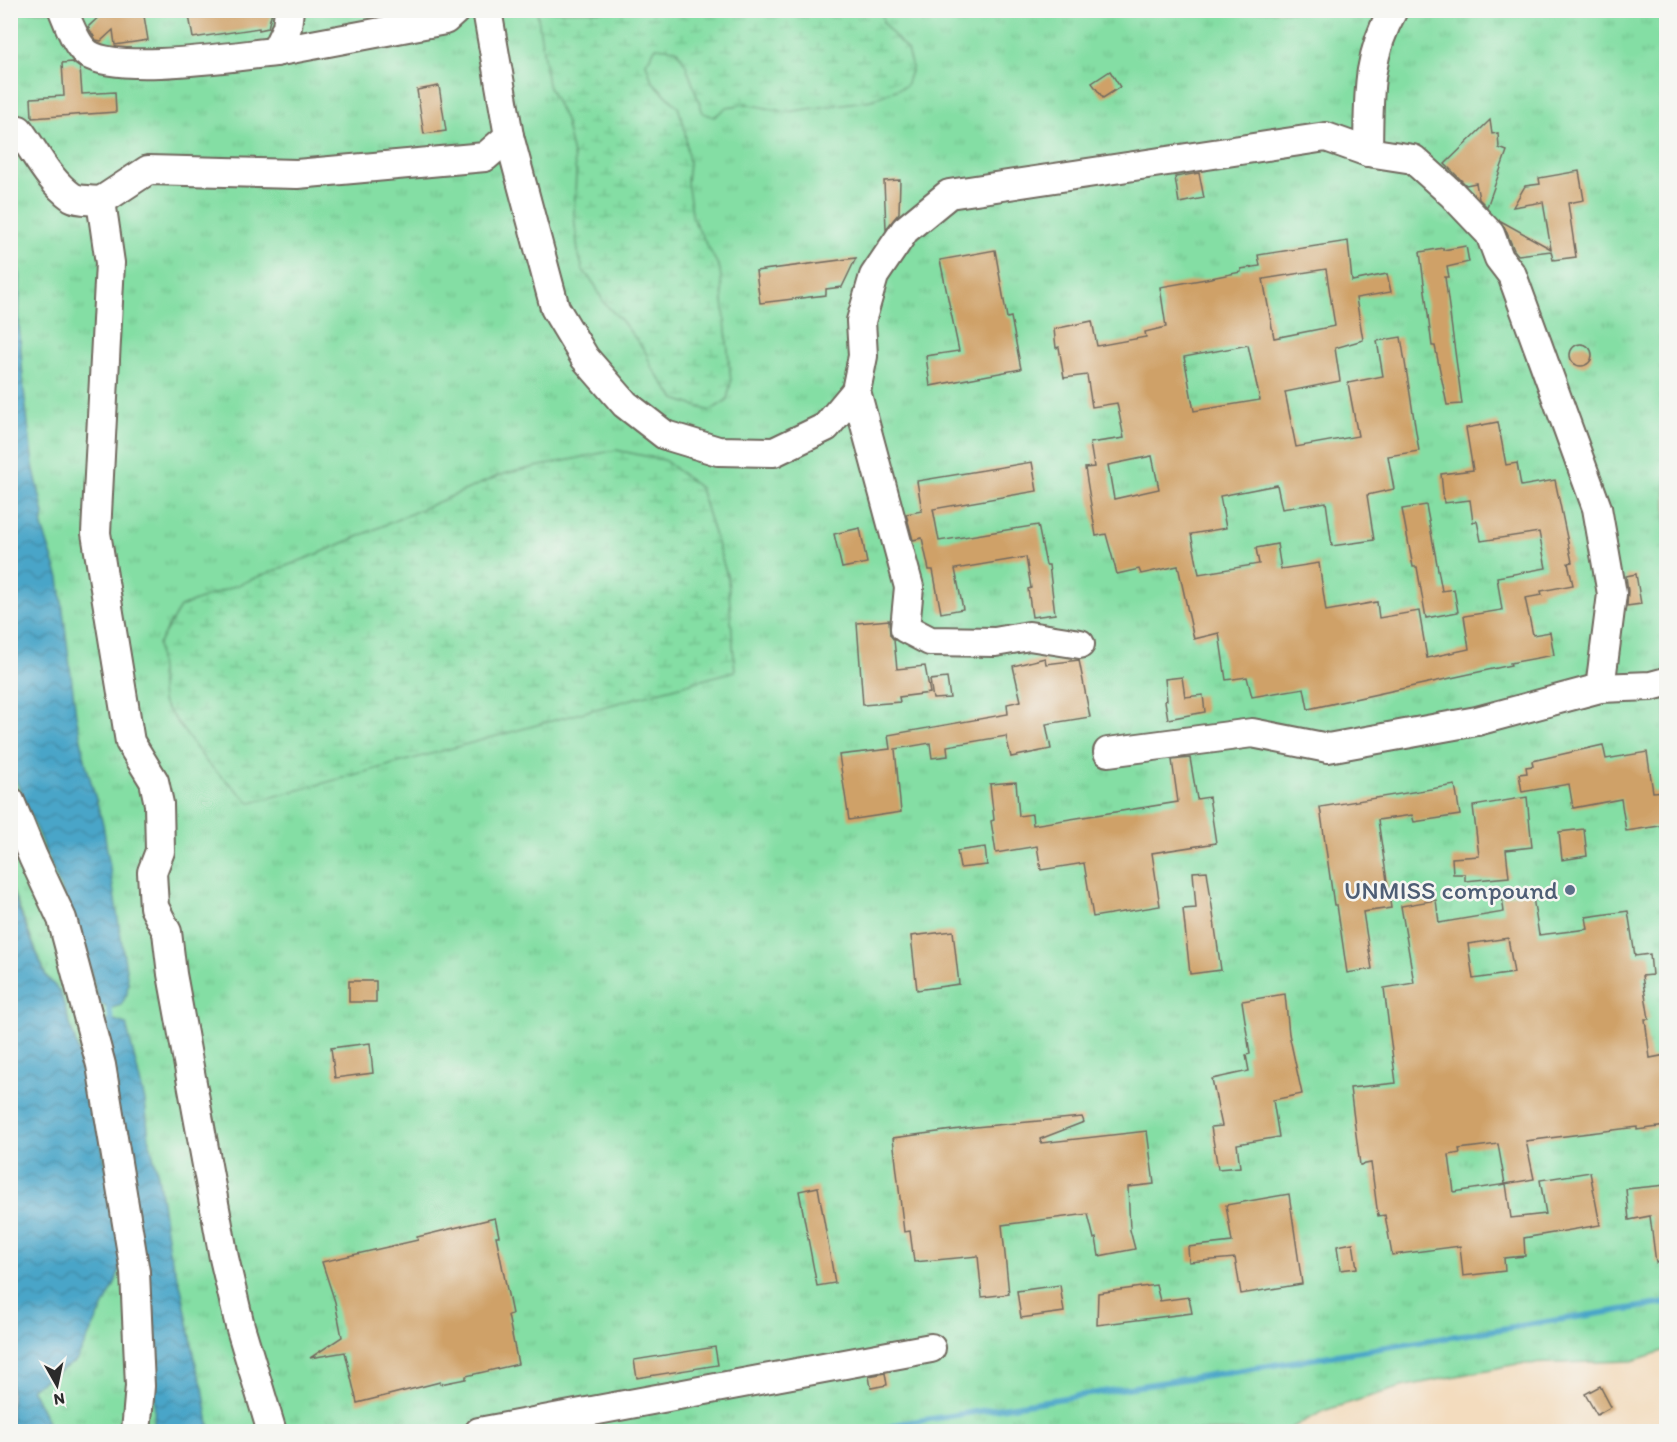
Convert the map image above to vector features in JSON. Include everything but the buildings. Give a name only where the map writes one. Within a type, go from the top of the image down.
[{"type":"street","points":[[63,10],[86,53],[112,63],[193,61],[275,52],[444,20],[456,10]]},
{"type":"street","points":[[275,52],[287,27],[289,10]]},
{"type":"street","points":[[487,10],[509,136],[555,308],[585,358],[625,404],[665,435],[718,451],[774,452],[826,427],[856,391]]},
{"type":"street","points":[[1368,152],[1369,89],[1374,54],[1393,10]]},
{"type":"street","points":[[15,129],[35,152],[42,167],[74,198],[100,201],[148,170],[297,174],[485,157],[509,136]]},
{"type":"street","points":[[1080,644],[1029,636],[995,642],[930,641],[905,628],[909,587],[856,391],[863,356],[861,321],[874,276],[905,230],[949,194],[1326,137],[1368,152],[1413,159],[1452,194],[1490,234],[1499,258],[1512,275],[1597,508],[1612,594],[1600,688]]},
{"type":"street","points":[[100,201],[110,263],[96,533],[130,742],[154,781],[159,804],[160,851],[152,872],[154,907],[166,933],[224,1258],[237,1314],[272,1431]]},
{"type":"street","points":[[1108,752],[1252,733],[1328,748],[1477,721],[1600,688],[1651,686],[1666,682]]},
{"type":"street","points":[[10,801],[62,919],[100,1065],[135,1272],[140,1386],[136,1431]]},
{"type":"street","points":[[479,1431],[931,1348]]},
{"type":"green space","points":[[10,11],[1666,11],[1666,1350],[1632,1361],[1517,1364],[1401,1387],[1326,1410],[1285,1431],[52,1431],[31,1388],[76,1361],[91,1093],[60,992],[46,976],[11,887]]},
{"type":"green space","points":[[537,11],[882,11],[883,23],[907,50],[912,68],[906,86],[871,100],[787,112],[746,104],[727,107],[714,117],[703,113],[686,65],[676,49],[656,47],[646,63],[652,81],[678,107],[684,125],[689,163],[687,182],[693,219],[720,269],[731,382],[727,400],[710,411],[675,399],[652,368],[645,351],[622,321],[604,303],[595,285],[583,270],[578,252],[574,215],[576,173],[573,155],[565,120],[548,85]]},
{"type":"green space","points":[[616,450],[664,460],[700,488],[728,579],[735,671],[251,803],[208,764],[162,702],[158,644],[180,607],[320,553],[503,474]]},
{"type":"water","points":[[10,228],[20,276],[19,325],[24,390],[33,465],[44,514],[42,527],[59,578],[76,715],[86,764],[103,824],[128,982],[127,994],[121,1005],[109,1009],[99,1003],[82,940],[11,768]]},
{"type":"water","points":[[10,887],[46,976],[60,992],[91,1093],[121,1240],[120,1269],[114,1286],[76,1361],[31,1388],[52,1431],[11,1431]]},
{"type":"water","points":[[111,1019],[126,1024],[145,1101],[149,1139],[158,1175],[169,1251],[181,1287],[197,1369],[203,1387],[210,1431],[154,1431],[156,1340],[103,1022]]},
{"type":"waterway","points":[[109,1009],[111,1019]]},
{"type":"waterway","points":[[876,1432],[899,1424],[1666,1303]]},
{"type":"place","name":"UNMISS compound","points":[[1570,890]]}]
